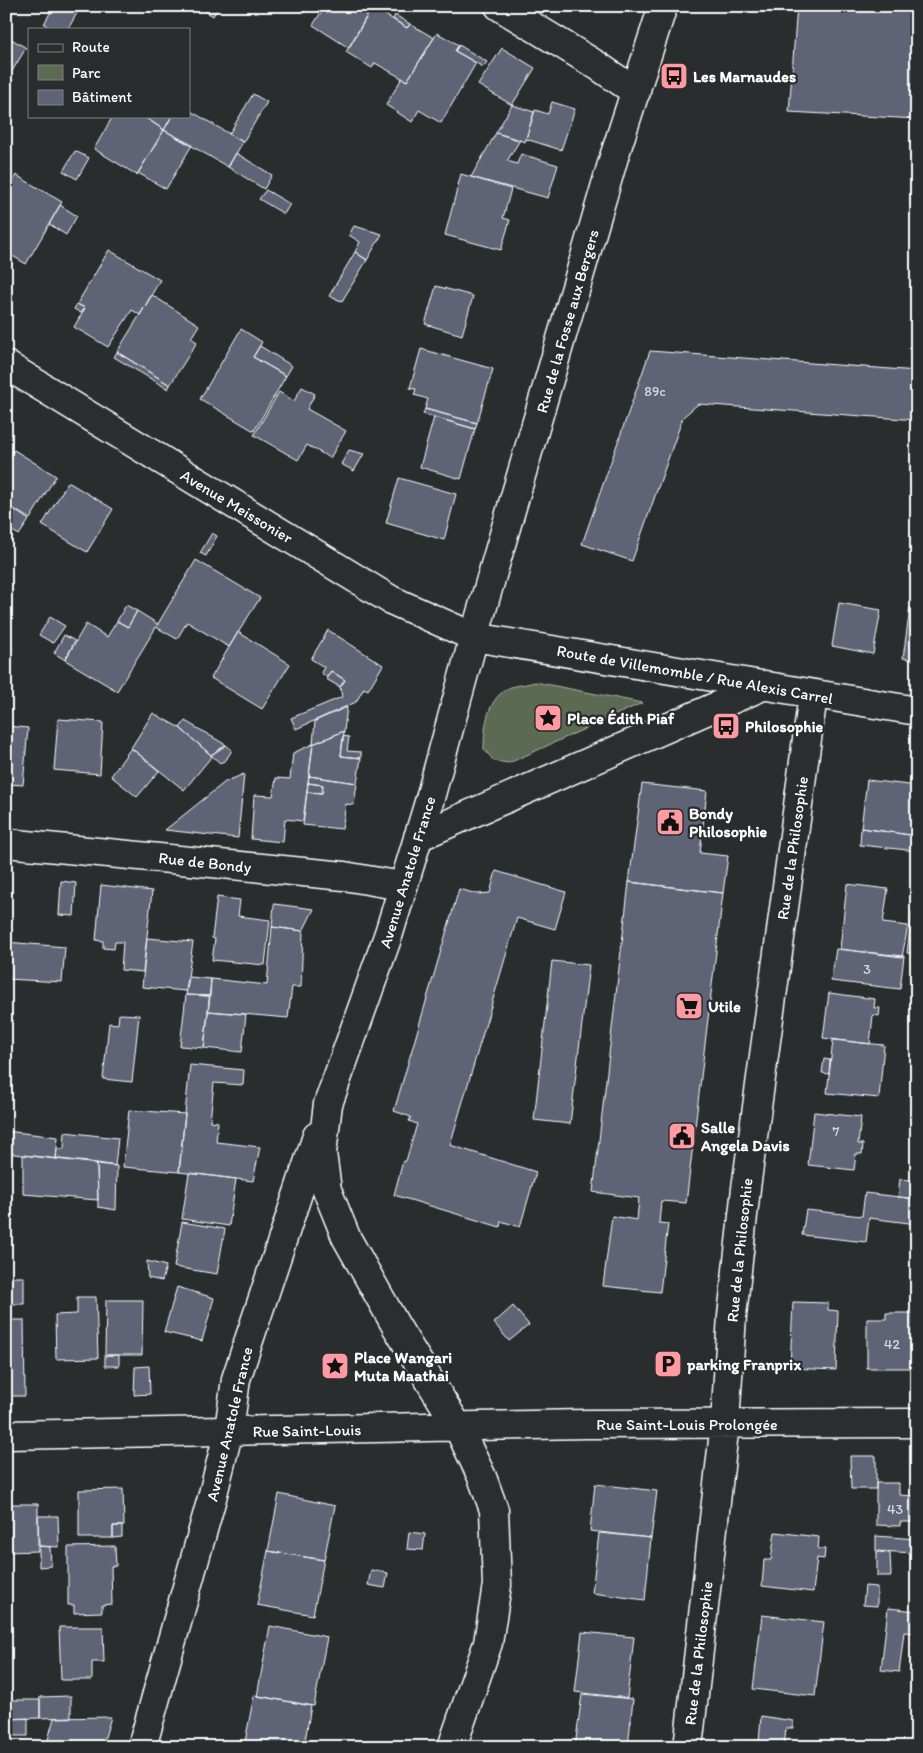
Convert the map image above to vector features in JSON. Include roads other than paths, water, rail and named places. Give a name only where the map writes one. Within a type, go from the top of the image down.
[{"type":"street","points":[[499,6],[598,66],[636,92]]},
{"type":"street","name":"Rue de la Fosse aux Bergers","points":[[474,637],[614,156],[663,6]]},
{"type":"street","name":"Avenue Meissonier","points":[[6,365],[391,600],[474,637]]},
{"type":"street","name":"Route de Villemomble / Rue Alexis Carrel","points":[[474,637],[765,684],[814,695],[917,711]]},
{"type":"street","name":"Avenue Anatole France","points":[[142,1747],[229,1430],[236,1380],[328,1104],[389,933],[474,637]]},
{"type":"street","points":[[418,837],[765,684]]},
{"type":"street","name":"Rue de la Philosophie","points":[[688,1747],[724,1423],[732,1316],[746,1188],[814,695]]},
{"type":"street","name":"Rue de Bondy","points":[[6,843],[344,876],[402,886]]},
{"type":"street","name":"Avenue Anatole France","points":[[328,1104],[322,1153],[327,1190],[346,1237],[396,1326],[458,1427],[482,1476],[494,1510],[497,1585],[488,1642],[452,1747]]},
{"type":"street","name":"Rue Saint-Louis Prolongée","points":[[458,1427],[587,1424],[917,1423]]},
{"type":"street","name":"Rue Saint-Louis","points":[[6,1435],[458,1427]]},
{"type":"place","name":"Les Marnaudes","points":[[674,76]]},
{"type":"place","name":"Place Édith Piaf","points":[[548,718]]},
{"type":"place","name":"Philosophie","points":[[726,726]]},
{"type":"place","name":"Bondy Philosophie","points":[[670,822]]},
{"type":"place","name":"Utile","points":[[689,1006]]},
{"type":"place","name":"Salle Angela Davis","points":[[682,1136]]},
{"type":"place","name":"parking Franprix","points":[[668,1364]]},
{"type":"place","name":"Place Wangari Muta Maathai","points":[[335,1366]]}]
